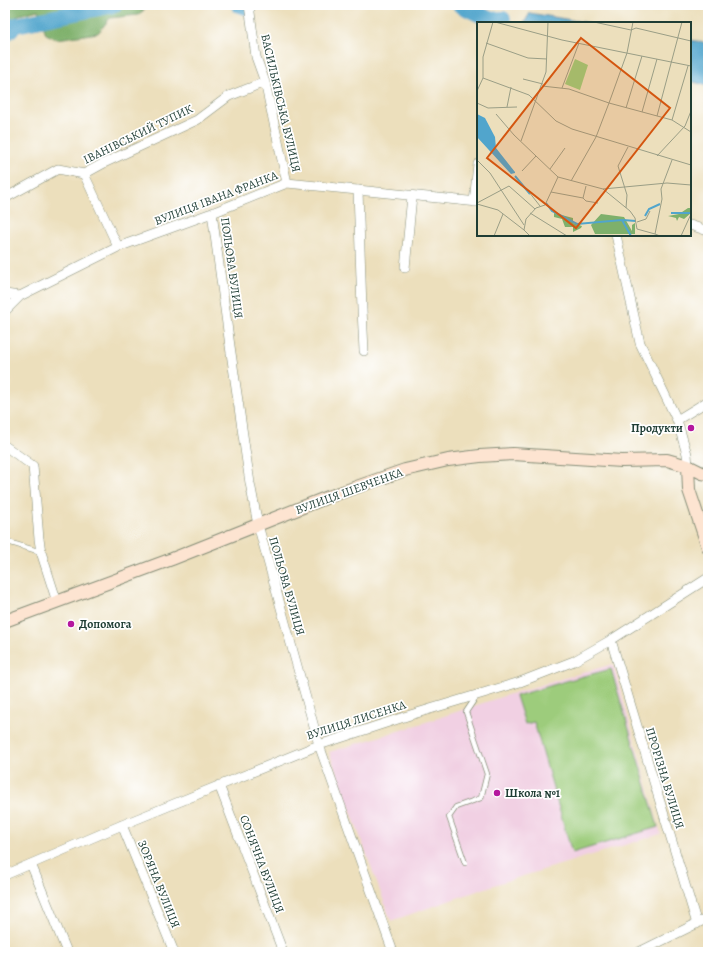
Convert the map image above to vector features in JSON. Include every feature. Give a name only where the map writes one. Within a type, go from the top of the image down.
[{"type":"street","name":"ВАСИЛЬКІВСЬКА ВУЛИЦЯ","points":[[249,5],[256,57],[266,82],[287,183]]},
{"type":"street","name":"ІВАНІВСЬКИЙ ТУПИК","points":[[5,198],[58,168],[84,174],[104,163],[197,120],[229,96],[266,82]]},
{"type":"street","name":"ІВАНІВСЬКИЙ ТУПИК","points":[[84,174],[118,247]]},
{"type":"street","name":"ВУЛИЦЯ ІВАНА ФРАНКА","points":[[5,311],[20,296],[118,247],[212,213],[287,183],[476,202]]},
{"type":"street","points":[[476,202],[477,183]]},
{"type":"street","points":[[358,190],[364,351]]},
{"type":"street","points":[[406,268],[412,196]]},
{"type":"street","name":"ПОЛЬОВА ВУЛИЦЯ","points":[[212,213],[250,483],[258,525],[319,744],[393,952]]},
{"type":"street","points":[[691,226],[708,231]]},
{"type":"street","points":[[616,236],[640,343],[677,420],[687,454],[689,490],[708,547]]},
{"type":"street","points":[[5,294],[20,296]]},
{"type":"street","points":[[677,420],[708,400]]},
{"type":"street","points":[[5,446],[33,466],[41,552],[57,602]]},
{"type":"street","name":"ВУЛИЦЯ ШЕВЧЕНКА","points":[[5,621],[328,497],[404,470],[448,460],[513,454],[622,462],[667,460],[688,466],[702,474],[708,474]]},
{"type":"street","name":"ВУЛИЦЯ ЛИСЕНКА","points":[[5,875],[319,744],[520,682],[574,661],[611,640],[708,578]]},
{"type":"street","name":"ПРОРІЗНА ВУЛИЦЯ","points":[[611,640],[697,924]]},
{"type":"street","name":"СОНЯЧНА ВУЛИЦЯ","points":[[219,785],[283,952]]},
{"type":"street","name":"ЗОРЯНА ВУЛИЦЯ","points":[[122,825],[174,952]]},
{"type":"street","points":[[31,864],[67,952]]},
{"type":"street","points":[[639,952],[708,918]]},
{"type":"lane","points":[[8,542],[41,552]]},
{"type":"lane","points":[[465,863],[449,817],[456,806],[481,798],[487,774],[466,712],[477,695]]},
{"type":"shaded area","name":"Школа №1","points":[[613,664],[661,834],[500,883],[391,921],[329,752],[411,727],[510,694]]},
{"type":"green space","points":[[5,5],[150,5],[138,15],[110,18],[98,33],[57,39],[46,34],[38,10],[19,15],[5,28]]},
{"type":"green space","points":[[611,669],[658,827],[572,853],[534,722],[525,724],[516,696]]},
{"type":"water","points":[[530,13],[583,22],[525,22]]},
{"type":"water","points":[[691,40],[708,43],[708,86],[691,81]]},
{"type":"waterway","points":[[5,34],[16,25],[114,5]]},
{"type":"waterway","points":[[239,5],[245,7]]},
{"type":"waterway","points":[[460,5],[491,20],[503,19]]},
{"type":"place","name":"Продукти","points":[[691,428]]},
{"type":"place","name":"Допомога","points":[[71,624]]},
{"type":"place","name":"Школа №1","points":[[497,793]]}]
